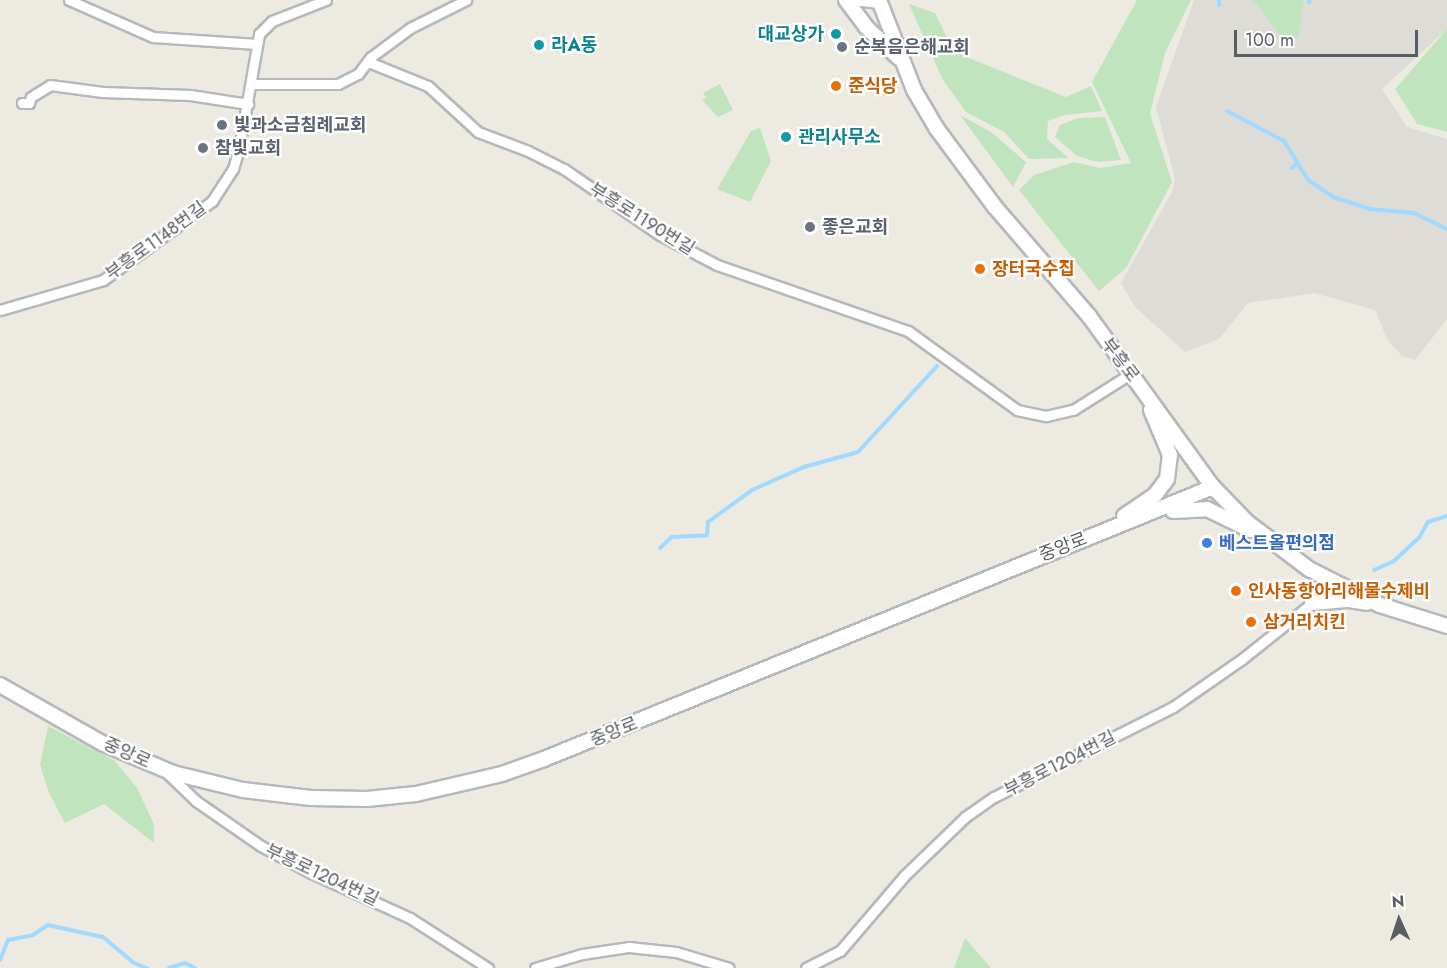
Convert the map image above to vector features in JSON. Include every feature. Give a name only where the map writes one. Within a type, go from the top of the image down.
[{"type":"main road","points":[[846,0],[866,27],[903,62]]},
{"type":"main road","name":"부흥로","points":[[879,1],[914,90],[959,161],[1089,316],[1213,487],[1265,538],[1308,569],[1380,605],[1447,626]]},
{"type":"main road","points":[[1070,544],[1137,508],[1167,479],[1170,455],[1143,392]]},
{"type":"main road","name":"중앙로","points":[[0,685],[93,738],[164,770],[243,790],[336,799],[394,798],[477,781],[634,724],[1213,487]]},
{"type":"main road","points":[[1130,521],[1185,508],[1207,509],[1265,538]]},
{"type":"main road","points":[[1312,603],[1349,600],[1380,605]]},
{"type":"street","points":[[69,0],[153,37],[257,44]]},
{"type":"street","name":"부흥로1148번길","points":[[0,310],[103,280],[199,213],[212,201],[233,169],[253,84],[259,33],[272,21],[326,0]]},
{"type":"street","points":[[253,84],[338,84],[371,63],[372,57],[410,28],[466,0]]},
{"type":"street","name":"부흥로","points":[[852,0],[879,1]]},
{"type":"street","name":"부흥로1190번길","points":[[371,63],[428,86],[478,132],[528,151],[564,170],[660,235],[717,265],[908,331],[1017,410],[1046,416],[1073,410],[1130,374]]},
{"type":"street","points":[[22,103],[29,104],[31,97],[50,85],[103,92],[190,95],[248,104]]},
{"type":"street","name":"부흥로1204번길","points":[[806,968],[840,951],[904,876],[965,817],[994,798],[1173,707],[1242,659],[1312,603],[1332,580]]},
{"type":"street","name":"부흥로1204번길","points":[[164,770],[196,801],[261,846],[310,873],[410,918],[488,968]]},
{"type":"street","points":[[535,968],[582,954],[629,947],[676,952],[729,968]]},
{"type":"shaded area","points":[[1194,0],[1447,0],[1447,29],[1382,89],[1407,127],[1447,139],[1447,319],[1415,360],[1402,356],[1388,341],[1375,310],[1314,293],[1248,303],[1219,339],[1185,352],[1135,307],[1121,283],[1172,192],[1175,179],[1156,107]]},
{"type":"green space","points":[[1137,0],[1191,0],[1165,53],[1150,114],[1172,182],[1126,268],[1099,291],[1019,190],[1034,175],[1074,162],[1100,168],[1131,163],[1092,82]]},
{"type":"green space","points":[[1253,0],[1304,0],[1298,38],[1281,36]]},
{"type":"green space","points":[[909,4],[935,13],[954,52],[1066,97],[1091,86],[1102,111],[1065,115],[1048,121],[1047,139],[1069,158],[1029,159],[1004,132],[966,112],[943,80]]},
{"type":"green space","points":[[1447,29],[1447,132],[1417,124],[1395,89]]},
{"type":"green space","points":[[720,84],[733,110],[718,117],[702,100],[706,98],[703,93]]},
{"type":"green space","points":[[960,115],[991,132],[1026,162],[1013,187]]},
{"type":"green space","points":[[1105,117],[1121,160],[1097,162],[1077,156],[1055,137],[1060,125],[1078,118]]},
{"type":"green space","points":[[760,128],[771,161],[750,202],[717,189],[751,131]]},
{"type":"green space","points":[[48,726],[114,760],[137,788],[154,824],[154,843],[104,804],[65,823],[49,793],[40,765]]},
{"type":"green space","points":[[965,938],[991,968],[954,968]]},
{"type":"waterway","points":[[1219,0],[1219,5]]},
{"type":"waterway","points":[[1227,111],[1284,141],[1308,180],[1333,197],[1369,209],[1414,213],[1447,229]]},
{"type":"waterway","points":[[1292,168],[1298,162]]},
{"type":"waterway","points":[[660,548],[672,537],[707,535],[708,522],[752,490],[804,467],[858,452],[937,366]]},
{"type":"waterway","points":[[1374,570],[1394,561],[1419,538],[1428,522],[1447,516]]},
{"type":"waterway","points":[[0,960],[8,940],[33,935],[48,925],[103,937],[134,963],[147,968]]},
{"type":"waterway","points":[[169,968],[185,963],[195,968]]},
{"type":"place","name":"대교상가","points":[[836,34]]},
{"type":"place","name":"라A동","points":[[539,45]]},
{"type":"place","name":"순복음은해교회","points":[[842,47]]},
{"type":"place","name":"준식당","points":[[836,86]]},
{"type":"place","name":"빛과소금침례교회","points":[[222,125]]},
{"type":"place","name":"관리사무소","points":[[786,137]]},
{"type":"place","name":"참빛교회","points":[[203,148]]},
{"type":"place","name":"좋은교회","points":[[810,227]]},
{"type":"place","name":"장터국수집","points":[[980,269]]},
{"type":"place","name":"베스트올편의점","points":[[1207,543]]},
{"type":"place","name":"인사동항아리해물수제비","points":[[1236,591]]},
{"type":"place","name":"삼거리치킨","points":[[1251,622]]}]
